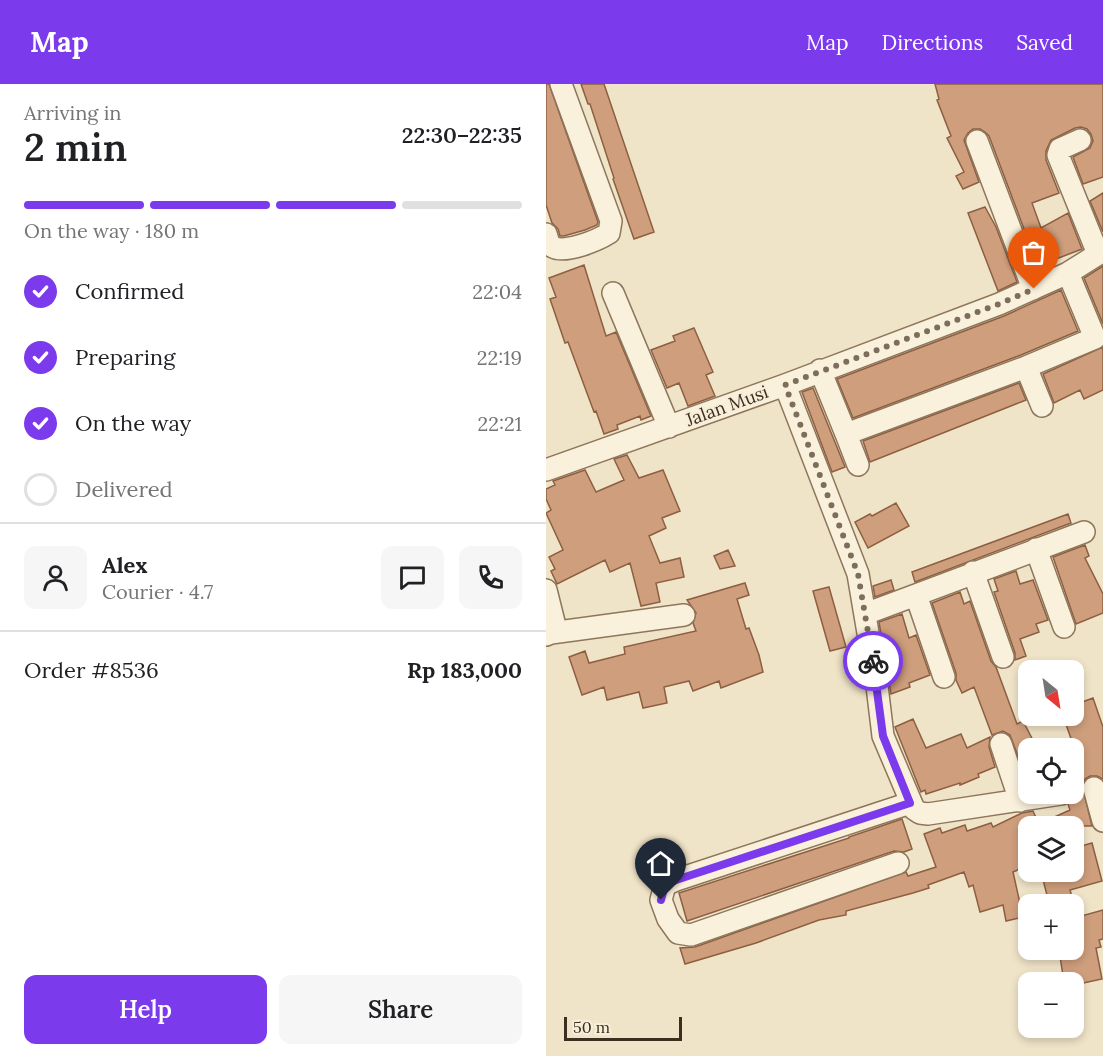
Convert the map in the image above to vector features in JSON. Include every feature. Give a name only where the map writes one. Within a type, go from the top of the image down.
[{"type":"street","points":[[546,234],[550,245],[563,249],[585,244],[604,236],[609,233],[611,221],[561,84]]},
{"type":"street","points":[[1080,140],[1060,148],[1058,155],[1101,253]]},
{"type":"street","points":[[977,141],[1034,289]]},
{"type":"street","name":"Jalan Musi","points":[[546,470],[785,385],[999,304],[1068,273],[1101,253]]},
{"type":"street","points":[[846,434],[1026,367],[1100,343],[1068,273]]},
{"type":"street","points":[[613,292],[669,427]]},
{"type":"street","points":[[1026,367],[1042,406]]},
{"type":"street","points":[[820,370],[858,465]]},
{"type":"street","points":[[785,385],[858,574],[883,736],[910,803],[920,813],[928,814],[1018,801]]},
{"type":"street","points":[[865,614],[1084,532]]},
{"type":"street","points":[[1036,549],[1064,627]]},
{"type":"street","points":[[973,572],[1003,657]]},
{"type":"street","points":[[546,591],[554,622],[548,634]]},
{"type":"street","points":[[916,595],[944,677]]},
{"type":"street","points":[[548,634],[684,615]]},
{"type":"street","points":[[1001,744],[1018,795]]},
{"type":"street","points":[[1090,788],[1103,821]]},
{"type":"street","points":[[898,863],[691,935],[678,933],[668,919],[661,900],[665,885],[676,880],[910,803]]},
{"type":"building","points":[[546,84],[549,84],[598,222],[597,225],[585,230],[564,236],[560,236],[558,229],[552,223],[546,205]]},
{"type":"building","points":[[581,84],[604,84],[654,232],[634,239],[590,104],[588,104]]},
{"type":"building","points":[[935,84],[1103,84],[1103,177],[1083,184],[1073,157],[1090,148],[1093,141],[1087,129],[1075,128],[1051,140],[1046,151],[1046,160],[1059,193],[1032,203],[1041,228],[1068,213],[1082,249],[1038,266],[989,136],[980,129],[973,129],[964,140],[979,182],[963,189],[956,176],[964,172],[947,138],[951,136],[937,100],[939,99]]},
{"type":"building","points":[[1103,193],[1103,232],[1090,201]]},
{"type":"building","points":[[985,207],[996,227],[1017,282],[998,291],[968,213]]},
{"type":"building","points":[[584,265],[606,336],[616,332],[651,416],[641,420],[640,416],[617,425],[618,429],[604,434],[568,342],[565,343],[550,299],[556,297],[549,278]]},
{"type":"building","points":[[1103,266],[1103,324],[1084,278]]},
{"type":"building","points":[[1061,290],[1078,331],[1021,355],[853,418],[837,379],[1004,316]]},
{"type":"building","points":[[694,328],[713,372],[706,375],[715,396],[688,406],[679,383],[667,388],[651,350],[675,341],[673,336]]},
{"type":"building","points":[[1103,347],[1103,390],[1084,399],[1080,390],[1054,403],[1043,374]]},
{"type":"building","points":[[1019,383],[1026,400],[870,462],[863,441]]},
{"type":"building","points":[[813,388],[845,467],[832,472],[802,392]]},
{"type":"building","points":[[627,455],[639,478],[663,470],[680,511],[662,518],[666,528],[649,536],[660,563],[680,558],[684,577],[656,583],[660,602],[641,606],[630,563],[610,572],[605,560],[557,584],[551,571],[555,569],[549,557],[563,550],[546,513],[551,510],[546,499],[546,489],[555,485],[553,481],[585,470],[596,492],[624,480],[614,459]]},
{"type":"building","points":[[896,503],[909,526],[868,548],[855,522]]},
{"type":"building","points":[[1068,514],[1071,523],[915,582],[912,572]]},
{"type":"building","points":[[1085,545],[1089,556],[1085,558],[1103,594],[1103,613],[1076,624],[1053,557]]},
{"type":"building","points":[[728,550],[735,566],[720,569],[714,556]]},
{"type":"building","points":[[1016,571],[1020,584],[1033,580],[1048,620],[1036,624],[1039,632],[1020,639],[1026,656],[1015,660],[1015,653],[994,592],[998,591],[994,579]]},
{"type":"building","points":[[891,580],[894,590],[875,597],[873,586]]},
{"type":"building","points":[[745,583],[749,595],[737,599],[746,629],[749,628],[759,655],[763,672],[721,688],[719,681],[693,691],[689,681],[664,687],[667,703],[643,708],[639,692],[607,700],[604,687],[582,695],[569,657],[585,651],[589,663],[625,654],[624,647],[696,631],[693,623],[696,613],[687,600]]},
{"type":"building","points":[[829,587],[846,647],[830,651],[813,591]]},
{"type":"building","points":[[960,592],[964,604],[970,601],[1017,724],[1026,726],[1032,738],[1018,738],[1018,756],[1010,735],[1003,731],[992,735],[974,687],[962,693],[932,603]]},
{"type":"building","points":[[902,614],[909,638],[916,635],[930,675],[909,683],[910,687],[891,694],[879,622]]},
{"type":"building","points":[[1093,698],[1103,727],[1103,779],[1090,776],[1084,781],[1084,738],[1071,738],[1067,726],[1084,726],[1084,701]]},
{"type":"building","points":[[913,719],[926,748],[961,734],[967,748],[990,737],[989,747],[995,767],[960,785],[960,783],[926,794],[925,790],[921,792],[895,727]]},
{"type":"building","points":[[1084,793],[1092,826],[1084,826],[1084,816],[1057,816],[1070,810],[1068,804],[1084,804]]},
{"type":"building","points":[[1033,811],[1035,816],[1018,816],[1018,870],[1013,872],[1018,894],[1018,918],[1006,921],[1003,905],[980,912],[973,885],[969,887],[964,872],[928,885],[929,888],[846,911],[846,915],[819,920],[756,943],[685,964],[680,948],[695,947],[906,872],[908,876],[936,867],[924,834],[940,828],[942,833],[965,825],[967,831],[991,823],[993,827],[1022,813]]},
{"type":"building","points":[[902,819],[912,849],[904,852],[894,851],[687,921],[679,893]]},
{"type":"building","points":[[1092,843],[1102,881],[1070,890],[1071,894],[1047,894],[1044,882],[1084,882],[1084,845]]},
{"type":"building","points":[[1103,910],[1103,939],[1099,940],[1101,947],[1096,948],[1102,979],[1084,983],[1084,972],[1062,972],[1061,960],[1084,960],[1084,915]]},
{"type":"way so far","points":[[873,661],[858,574],[785,385],[1034,289]]},
{"type":"route","points":[[661,900],[665,885],[676,880],[910,803],[883,736],[873,661]]}]
